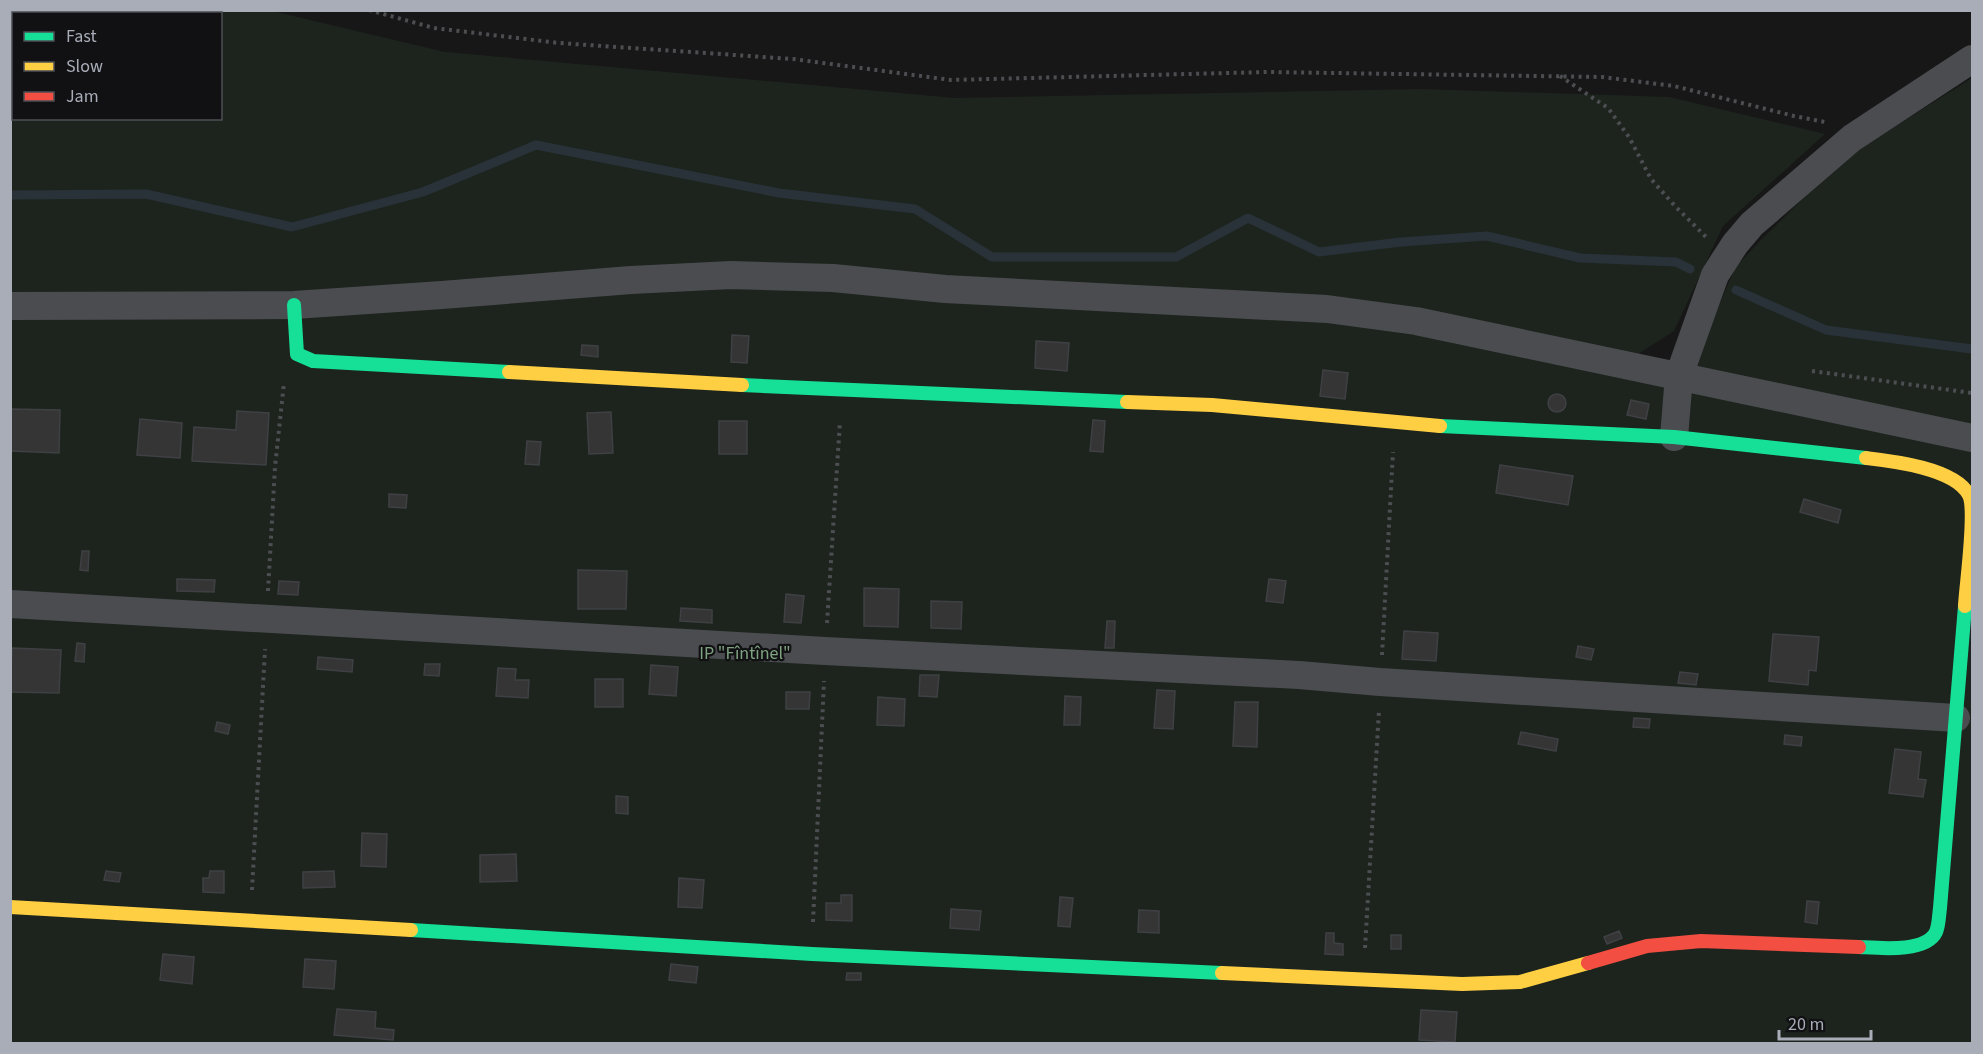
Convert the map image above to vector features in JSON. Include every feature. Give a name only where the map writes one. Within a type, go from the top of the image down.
[{"type":"street","points":[[1674,437],[1679,376],[1714,275],[1721,262],[1752,224],[1852,138],[1972,59]]},
{"type":"street","points":[[10,306],[294,305],[442,296],[631,280],[731,275],[833,278],[945,289],[1327,309],[1416,321],[1972,438]]},
{"type":"street","points":[[10,907],[812,954],[1461,984],[1520,982],[1647,946],[1701,940],[1911,947],[1928,941],[1936,932],[1972,514],[1969,495],[1957,482],[1935,472],[1892,461],[1674,437],[1442,426],[1212,405],[787,388],[313,361],[297,354],[294,305]]},
{"type":"street","points":[[10,604],[825,651],[1299,675],[1956,718]]},
{"type":"path","points":[[369,10],[434,28],[536,40],[793,59],[951,81],[1267,72],[1602,77],[1674,86],[1794,116],[1829,122]]},
{"type":"path","points":[[1559,76],[1608,108],[1629,137],[1651,179],[1703,233],[1721,262]]},
{"type":"path","points":[[1812,371],[1972,393]]},
{"type":"green space","name":"IP \"Fîntînel\"","points":[[10,11],[272,11],[445,52],[955,98],[1421,89],[1669,97],[1825,134],[1723,226],[1674,331],[1638,354],[1693,366],[1735,268],[1760,241],[1817,185],[1867,144],[1972,78],[1972,1043],[11,1043]]},
{"type":"building","points":[[732,335],[749,336],[747,363],[731,362]]},
{"type":"building","points":[[1036,341],[1069,343],[1067,371],[1035,368]]},
{"type":"building","points":[[582,345],[598,346],[598,357],[581,355]]},
{"type":"building","points":[[1323,370],[1348,373],[1345,399],[1320,396]]},
{"type":"building","points":[[1557,394],[1563,397],[1566,403],[1563,409],[1557,412],[1551,409],[1548,403],[1551,397]]},
{"type":"building","points":[[1631,400],[1649,404],[1646,419],[1627,415]]},
{"type":"building","points":[[10,409],[60,410],[59,453],[10,451]]},
{"type":"building","points":[[237,411],[269,413],[266,465],[192,461],[194,427],[236,430]]},
{"type":"building","points":[[611,412],[613,453],[589,454],[587,413]]},
{"type":"building","points":[[140,419],[182,423],[180,458],[137,455]]},
{"type":"building","points":[[1093,420],[1105,421],[1103,452],[1090,451]]},
{"type":"building","points":[[719,421],[747,421],[747,454],[719,454]]},
{"type":"building","points":[[527,441],[541,442],[539,465],[525,464]]},
{"type":"building","points":[[1500,465],[1573,476],[1568,505],[1496,493]]},
{"type":"building","points":[[389,494],[407,495],[406,508],[389,507]]},
{"type":"building","points":[[1804,499],[1841,510],[1838,523],[1800,512]]},
{"type":"building","points":[[82,551],[89,551],[88,571],[80,570]]},
{"type":"building","points":[[578,570],[627,571],[626,609],[578,609]]},
{"type":"building","points":[[177,579],[215,580],[214,592],[177,591]]},
{"type":"building","points":[[1269,579],[1286,581],[1283,603],[1266,601]]},
{"type":"building","points":[[279,581],[299,582],[298,595],[278,594]]},
{"type":"building","points":[[864,588],[899,589],[898,627],[864,626]]},
{"type":"building","points":[[786,594],[804,596],[801,623],[784,622]]},
{"type":"building","points":[[931,601],[962,602],[961,629],[931,628]]},
{"type":"building","points":[[681,608],[712,610],[712,623],[680,621]]},
{"type":"building","points":[[1107,621],[1115,621],[1114,648],[1105,648]]},
{"type":"building","points":[[1404,631],[1438,633],[1436,661],[1402,659]]},
{"type":"building","points":[[1773,634],[1819,637],[1816,671],[1809,670],[1808,685],[1769,681]]},
{"type":"building","points":[[77,643],[85,644],[84,662],[75,661]]},
{"type":"building","points":[[1578,646],[1594,649],[1591,660],[1576,657]]},
{"type":"building","points":[[12,648],[61,650],[59,693],[10,692]]},
{"type":"building","points":[[318,657],[353,660],[352,672],[317,669]]},
{"type":"building","points":[[425,664],[440,664],[439,676],[424,675]]},
{"type":"building","points":[[651,665],[678,667],[676,696],[649,694]]},
{"type":"building","points":[[498,668],[516,669],[515,680],[529,680],[528,698],[496,696]]},
{"type":"building","points":[[1680,672],[1698,674],[1696,685],[1678,683]]},
{"type":"building","points":[[920,675],[939,675],[937,697],[919,696]]},
{"type":"building","points":[[595,679],[623,679],[623,707],[595,707]]},
{"type":"building","points":[[1157,690],[1175,691],[1173,729],[1154,728]]},
{"type":"building","points":[[786,692],[810,692],[809,709],[786,709]]},
{"type":"building","points":[[1065,696],[1081,697],[1080,725],[1064,725]]},
{"type":"building","points":[[878,697],[905,699],[904,726],[877,725]]},
{"type":"building","points":[[1235,702],[1258,702],[1257,747],[1233,746]]},
{"type":"building","points":[[1634,718],[1650,719],[1649,728],[1633,727]]},
{"type":"building","points":[[217,722],[230,725],[228,734],[215,731]]},
{"type":"building","points":[[1521,732],[1558,739],[1556,751],[1518,744]]},
{"type":"building","points":[[1785,735],[1802,737],[1801,746],[1784,744]]},
{"type":"building","points":[[1895,749],[1921,752],[1918,779],[1926,780],[1923,797],[1889,793]]},
{"type":"building","points":[[616,796],[628,797],[628,814],[616,813]]},
{"type":"building","points":[[362,833],[387,834],[386,867],[361,866]]},
{"type":"building","points":[[516,854],[517,881],[480,882],[480,855]]},
{"type":"building","points":[[106,871],[121,873],[119,882],[104,880]]},
{"type":"building","points":[[210,871],[224,871],[224,893],[203,892],[203,878],[209,878]]},
{"type":"building","points":[[334,871],[335,887],[303,888],[303,872]]},
{"type":"building","points":[[679,878],[704,880],[702,908],[678,907]]},
{"type":"building","points":[[841,895],[852,895],[852,921],[826,920],[826,903],[841,903]]},
{"type":"building","points":[[1060,897],[1073,898],[1070,927],[1058,926]]},
{"type":"building","points":[[1807,901],[1819,902],[1817,924],[1805,922]]},
{"type":"building","points":[[951,909],[981,911],[979,930],[950,928]]},
{"type":"building","points":[[1139,910],[1159,911],[1159,933],[1138,932]]},
{"type":"building","points":[[1619,931],[1622,938],[1607,944],[1604,937]]},
{"type":"building","points":[[1326,933],[1334,933],[1334,943],[1343,944],[1343,955],[1325,954]]},
{"type":"building","points":[[1391,935],[1401,935],[1401,949],[1391,949]]},
{"type":"building","points":[[163,954],[194,957],[192,984],[160,980]]},
{"type":"building","points":[[305,959],[336,961],[334,989],[303,987]]},
{"type":"building","points":[[671,964],[698,967],[696,983],[669,980]]},
{"type":"building","points":[[847,973],[861,973],[861,980],[846,980]]},
{"type":"building","points":[[337,1009],[376,1012],[375,1028],[394,1030],[393,1040],[334,1035]]},
{"type":"building","points":[[1421,1010],[1457,1012],[1455,1042],[1419,1040]]},
{"type":"waterway","points":[[10,195],[146,194],[292,227],[423,192],[536,145],[779,193],[915,209],[992,257],[1176,257],[1248,218],[1319,252],[1401,242],[1487,236],[1580,258],[1676,262],[1690,269]]},
{"type":"waterway","points":[[1736,290],[1826,330],[1972,349]]},
{"type":"traffic: fast","points":[[294,305],[297,354],[313,361],[509,372]]},
{"type":"traffic: fast","points":[[742,385],[1127,402]]},
{"type":"traffic: fast","points":[[1440,426],[1674,437],[1866,458]]},
{"type":"traffic: fast","points":[[1859,947],[1913,946],[1931,939],[1937,929],[1965,606]]},
{"type":"traffic: fast","points":[[411,930],[812,954],[1222,973]]},
{"type":"traffic: slow","points":[[509,372],[742,385]]},
{"type":"traffic: slow","points":[[1127,402],[1212,405],[1440,426]]},
{"type":"traffic: slow","points":[[1866,458],[1922,467],[1937,472],[1951,478],[1969,495],[1972,531],[1965,606]]},
{"type":"traffic: slow","points":[[10,907],[411,930]]},
{"type":"traffic: slow","points":[[1222,973],[1462,984],[1520,982],[1588,963]]},
{"type":"traffic: jam","points":[[1588,963],[1647,946],[1701,941],[1859,947]]}]
